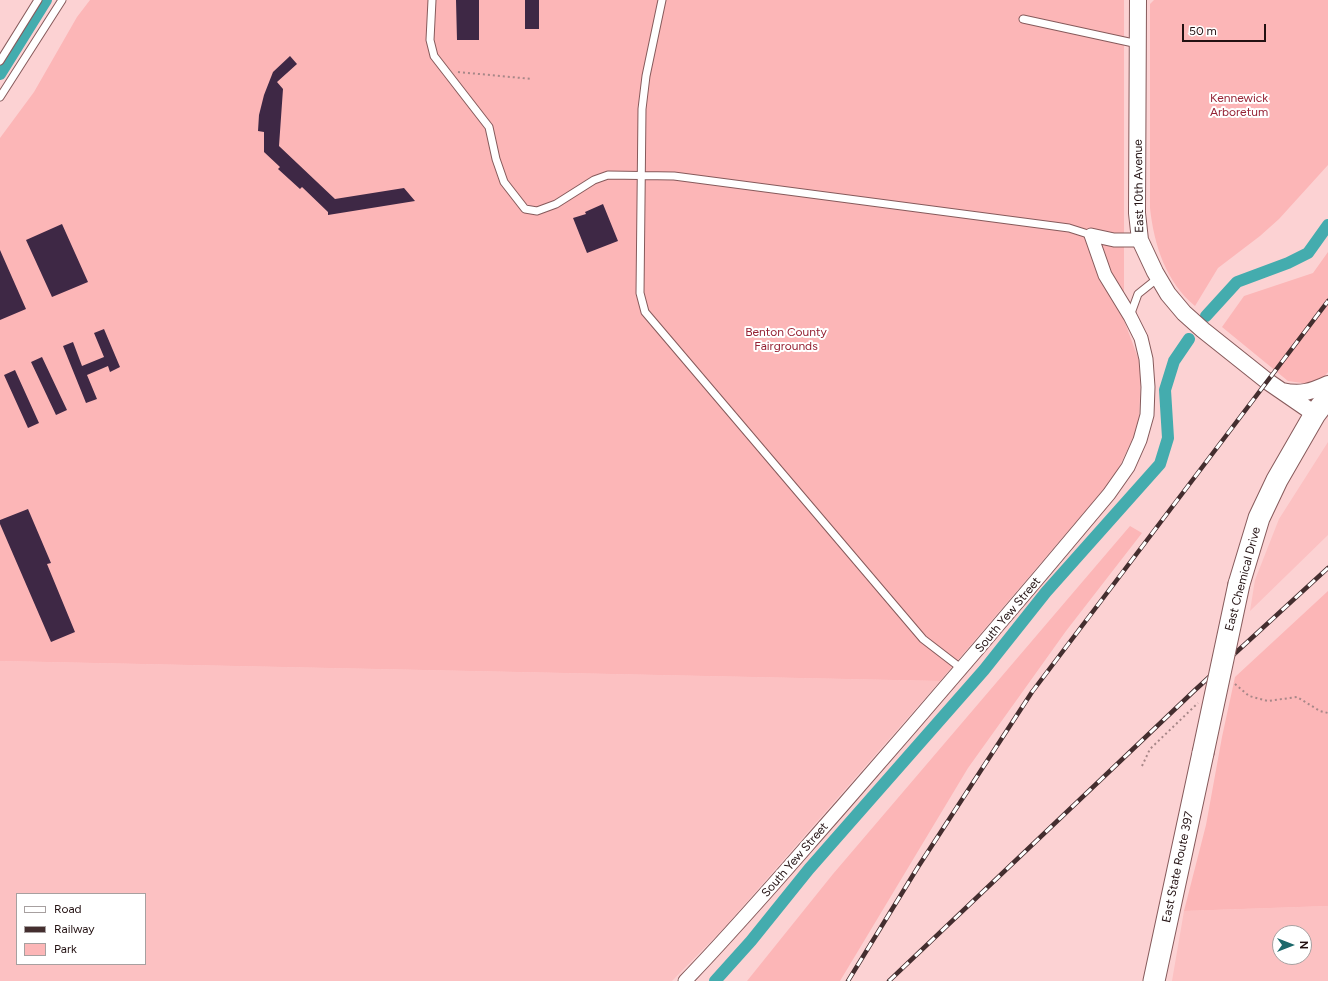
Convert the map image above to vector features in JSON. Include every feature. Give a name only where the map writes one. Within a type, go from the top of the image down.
[{"type":"main road","name":"East Chemical Drive","points":[[1202,753],[1239,584],[1259,518],[1276,480],[1328,397]]},
{"type":"main road","name":"East State Route 397","points":[[1154,981],[1202,753]]},
{"type":"street","name":"East 10th Avenue","points":[[1138,0],[1137,213],[1140,240],[1158,278],[1168,294],[1184,313],[1203,330],[1282,391],[1316,414]]},
{"type":"street","points":[[1091,235],[1114,240],[1140,240]]},
{"type":"street","name":"South Yew Street","points":[[685,981],[759,902],[962,669],[1110,494],[1128,467],[1140,440],[1147,415],[1148,387],[1146,359],[1141,338],[1130,316],[1105,275],[1091,235]]},
{"type":"street","points":[[1282,391],[1295,394],[1311,391],[1328,384]]},
{"type":"lane","points":[[0,61],[38,0]]},
{"type":"lane","points":[[0,97],[62,0]]},
{"type":"lane","points":[[432,0],[430,40],[434,56],[489,127],[496,159],[504,182],[525,209],[537,211],[556,204],[594,180],[608,175],[674,176],[1061,226],[1091,235]]},
{"type":"lane","points":[[662,0],[646,76],[642,109],[640,293],[645,312],[923,639],[962,669]]},
{"type":"lane","points":[[1023,19],[1138,44]]},
{"type":"lane","points":[[1130,316],[1138,294],[1158,278]]},
{"type":"path","points":[[446,71],[532,79]]},
{"type":"shaded area","points":[[1328,442],[1328,535],[1250,611],[1255,580],[1279,519]]},
{"type":"shaded area","points":[[0,661],[940,681],[723,929],[672,981],[0,981]]},
{"type":"shaded area","points":[[1328,906],[1328,981],[1172,981],[1184,911]]},
{"type":"green space","name":"Benton County Fairgrounds","points":[[90,0],[1124,0],[1124,320],[1141,366],[1139,425],[1115,476],[940,681],[0,661],[0,138],[34,92],[77,17]]},
{"type":"green space","name":"Kennewick Arboretum","points":[[1154,0],[1328,0],[1328,165],[1279,219],[1260,236],[1218,268],[1195,306],[1176,286],[1163,262],[1158,249],[1150,208],[1150,4]]},
{"type":"green space","points":[[1328,252],[1328,372],[1323,378],[1309,384],[1288,381],[1222,327],[1244,296],[1313,273]]},
{"type":"green space","points":[[1130,526],[1142,533],[1066,631],[968,768],[840,981],[747,981],[833,874]]},
{"type":"green space","points":[[1328,591],[1328,906],[1184,911],[1206,825],[1222,737],[1235,677]]},
{"type":"building","points":[[456,0],[479,0],[479,40],[457,40]]},
{"type":"building","points":[[525,0],[539,0],[539,29],[525,29]]},
{"type":"building","points":[[290,56],[297,64],[277,82],[283,89],[279,146],[335,199],[404,188],[415,201],[328,215],[328,212],[302,187],[300,189],[278,169],[280,167],[264,152],[264,132],[258,131],[259,115],[264,95],[273,72]]},
{"type":"building","points":[[603,204],[618,241],[587,253],[573,218],[586,214],[585,212]]},
{"type":"building","points":[[62,224],[88,282],[52,297],[26,240]]},
{"type":"building","points":[[0,250],[26,309],[0,320]]},
{"type":"building","points":[[104,329],[120,367],[110,372],[108,366],[87,375],[97,399],[86,403],[63,346],[73,342],[82,366],[104,357],[94,333]]},
{"type":"building","points":[[42,357],[67,410],[56,415],[31,362]]},
{"type":"building","points":[[15,370],[39,423],[28,428],[4,375]]},
{"type":"building","points":[[28,509],[51,563],[47,564],[75,632],[51,642],[0,524],[0,520]]},
{"type":"waterway","points":[[0,74],[46,0]]},
{"type":"waterway","points":[[1206,316],[1237,282],[1288,263],[1308,253],[1328,225]]},
{"type":"waterway","points":[[715,981],[751,941],[809,869],[984,670],[1046,592],[1160,464],[1168,438],[1165,390],[1174,361],[1189,339]]},
{"type":"railway","points":[[848,981],[918,867],[1032,692],[1328,301]]},
{"type":"railway","points":[[889,981],[1194,691],[1328,568]]}]
